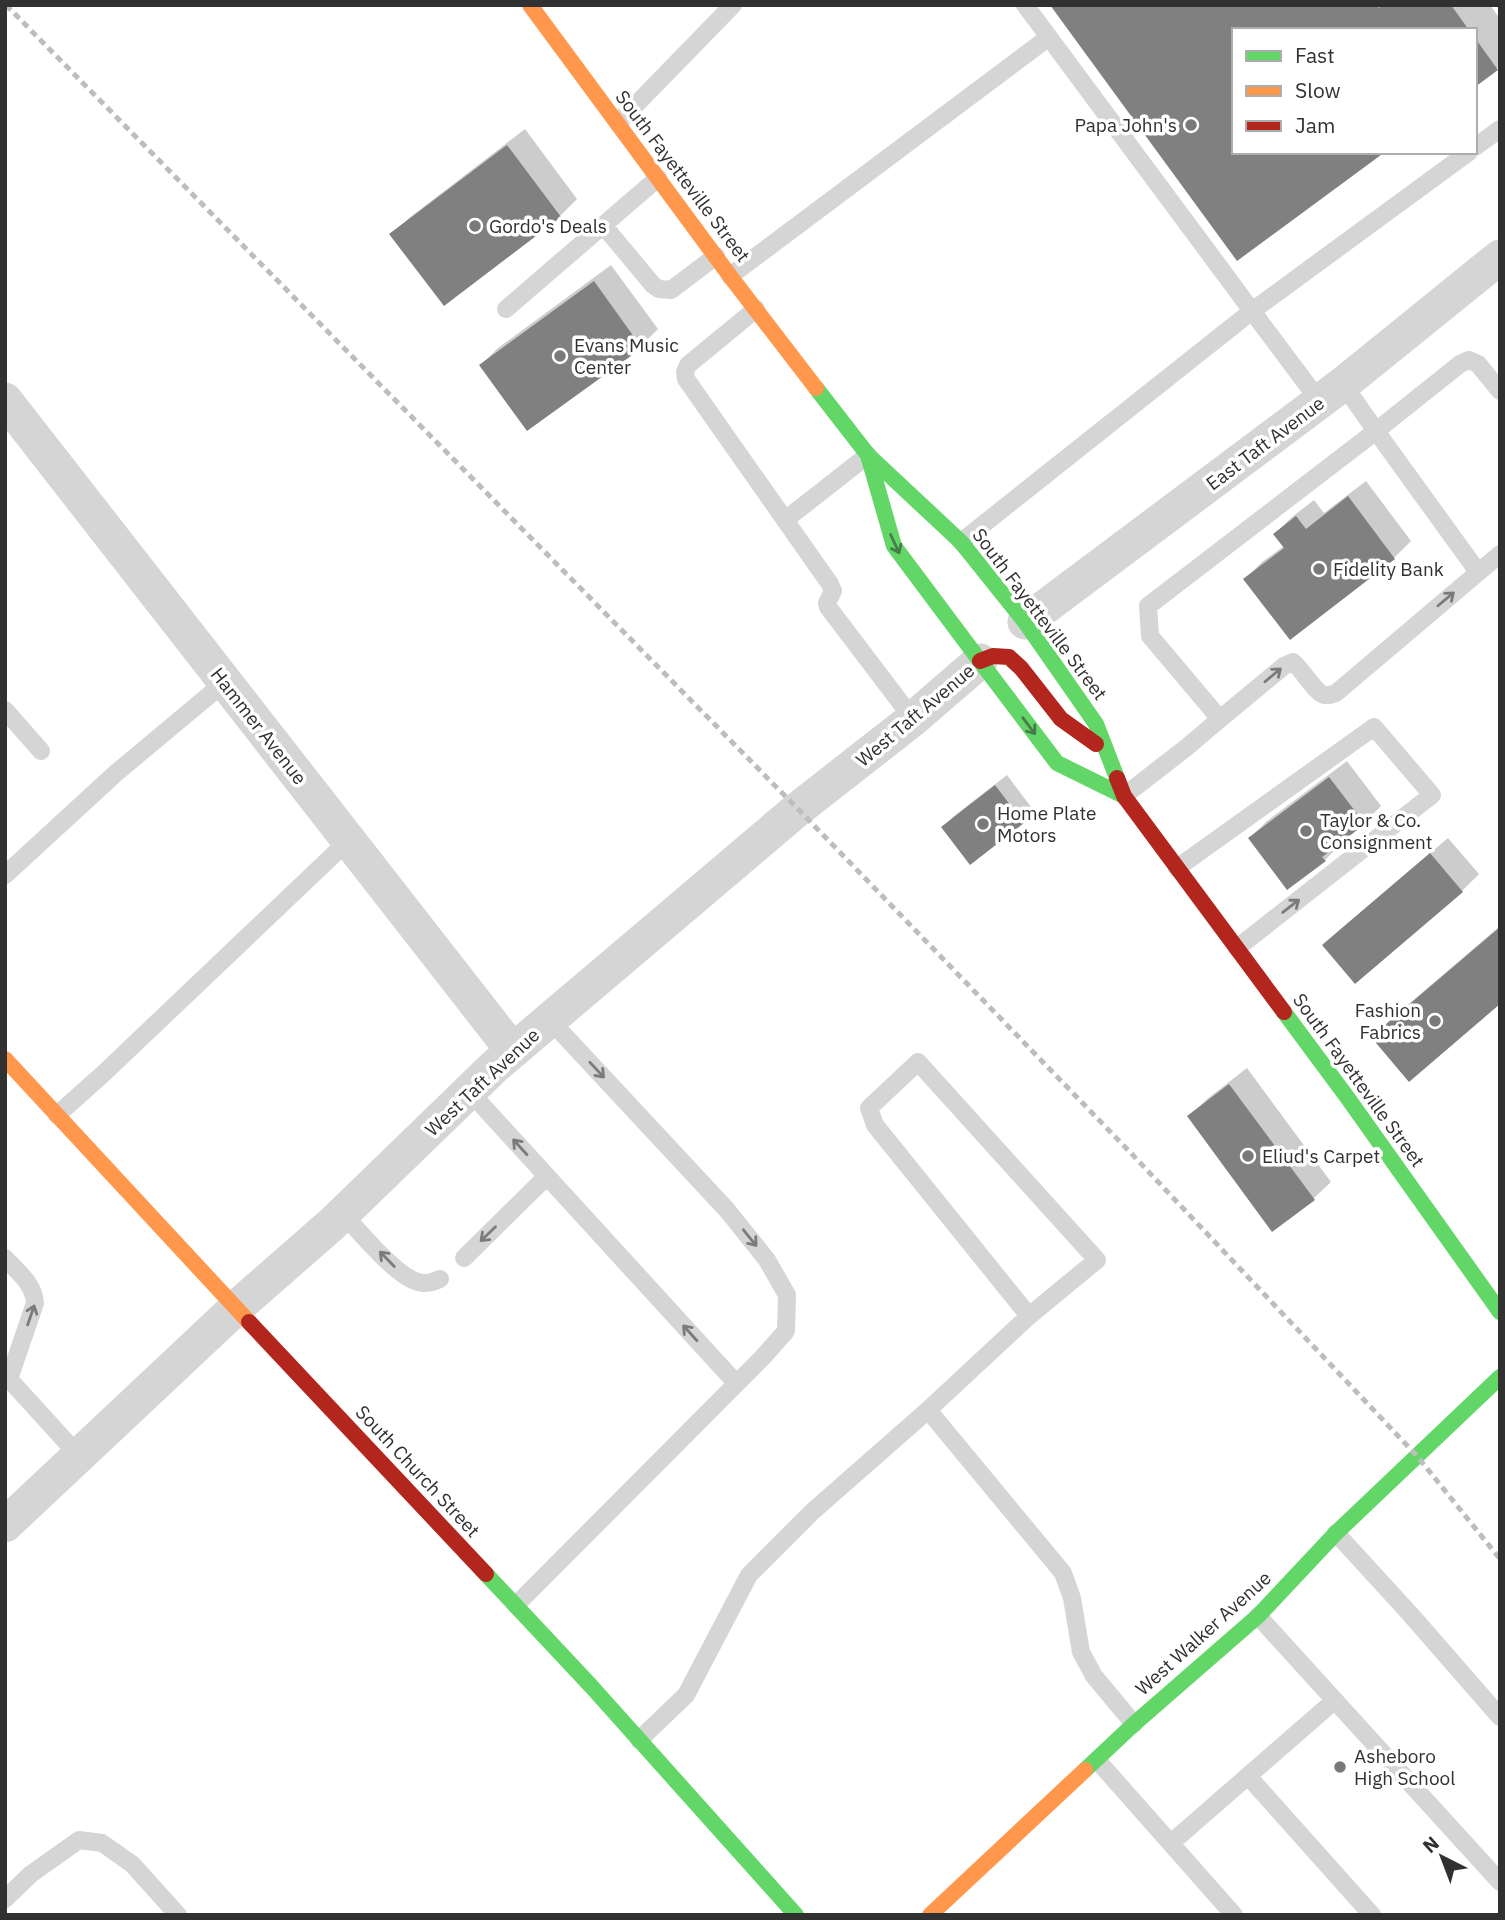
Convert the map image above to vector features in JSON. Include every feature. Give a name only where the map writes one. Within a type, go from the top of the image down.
[{"type":"main road","name":"South Fayetteville Street","points":[[530,5],[730,275],[868,455],[961,542],[1012,619],[1096,724],[1124,796],[1347,1097],[1500,1312]]},
{"type":"main road","points":[[868,455],[894,546],[980,661],[1057,763],[1124,796]]},
{"type":"main road","points":[[882,507],[901,519]]},
{"type":"main road","points":[[980,661],[993,656],[1009,657],[1021,668],[1061,719],[1107,751]]},
{"type":"main road","name":"South Church Street","points":[[5,1059],[516,1605],[796,1915]]},
{"type":"main road","name":"West Walker Avenue","points":[[930,1915],[1134,1724],[1258,1616],[1336,1533],[1500,1377]]},
{"type":"street","name":"East Taft Avenue","points":[[1012,619],[1331,393],[1500,257]]},
{"type":"street","name":"Hammer Avenue","points":[[5,400],[513,1051]]},
{"type":"street","name":"West Taft Avenue","points":[[5,1525],[236,1308],[343,1214],[513,1051],[798,809],[913,719],[980,661]]},
{"type":"lane","points":[[618,123],[733,5]]},
{"type":"lane","points":[[1025,5],[1252,312],[1331,393],[1376,431],[1478,572]]},
{"type":"lane","points":[[730,275],[1049,37]]},
{"type":"lane","points":[[1477,147],[1500,130]]},
{"type":"lane","points":[[961,542],[1252,312],[1466,154]]},
{"type":"lane","points":[[506,309],[658,178]]},
{"type":"lane","points":[[603,225],[659,289],[671,290],[716,256]]},
{"type":"lane","points":[[756,309],[688,365],[686,379],[830,584],[833,591],[827,603],[828,607],[913,719]]},
{"type":"lane","points":[[1220,719],[1150,636],[1148,606],[1460,364],[1469,360],[1478,365],[1500,391]]},
{"type":"lane","points":[[785,520],[868,455]]},
{"type":"lane","points":[[1124,796],[1188,747],[1284,666],[1293,662],[1300,667],[1320,694],[1326,696],[1336,693],[1500,554]]},
{"type":"lane","points":[[5,875],[116,773],[225,682]]},
{"type":"lane","points":[[5,710],[41,751]]},
{"type":"lane","points":[[1177,868],[1374,727],[1432,795],[1237,948]]},
{"type":"lane","points":[[57,1115],[349,840]]},
{"type":"lane","points":[[516,1605],[786,1331],[787,1295],[767,1260],[727,1210],[550,1020]]},
{"type":"lane","points":[[639,1740],[686,1695],[749,1575],[812,1512],[1029,1316],[1097,1260],[918,1062],[869,1108],[875,1125],[1029,1316]]},
{"type":"lane","points":[[469,1091],[736,1383]]},
{"type":"lane","points":[[464,1258],[547,1177]]},
{"type":"lane","points":[[343,1214],[401,1273],[415,1281],[428,1283],[440,1279]]},
{"type":"lane","points":[[5,1258],[35,1294],[35,1303],[7,1378],[79,1456]]},
{"type":"lane","points":[[928,1409],[1063,1573],[1072,1598],[1081,1652],[1094,1676],[1134,1724]]},
{"type":"lane","points":[[1336,1533],[1500,1717]]},
{"type":"lane","points":[[1258,1616],[1500,1882]]},
{"type":"lane","points":[[1171,1843],[1334,1701]]},
{"type":"lane","points":[[1097,1760],[1234,1915]]},
{"type":"lane","points":[[1248,1776],[1372,1915]]},
{"type":"lane","points":[[5,1899],[32,1874],[79,1840],[102,1843],[132,1864],[168,1911]]},
{"type":"building","points":[[1050,5],[1377,5],[1379,8],[1383,5],[1451,5],[1468,28],[1232,28],[1232,154],[1382,154],[1237,261]]},
{"type":"building","points":[[1477,41],[1498,70],[1477,86]]},
{"type":"building","name":"Gordo's Deals","points":[[507,145],[561,217],[444,306],[389,234]]},
{"type":"building","name":"Evans Music Center","points":[[594,281],[642,348],[527,431],[479,365]]},
{"type":"building","name":"Fidelity Bank","points":[[1348,496],[1395,559],[1290,640],[1243,579],[1284,548],[1273,534],[1296,516],[1306,529]]},
{"type":"building","name":"Taylor & Co. Consignment","points":[[1329,777],[1365,824],[1322,857],[1326,861],[1287,890],[1248,838]]},
{"type":"building","points":[[995,785],[1024,823],[970,865],[941,827]]},
{"type":"building","points":[[1430,853],[1463,892],[1355,984],[1322,945]]},
{"type":"building","name":"Fashion Fabrics","points":[[1500,927],[1500,1004],[1409,1082],[1371,1037]]},
{"type":"building","points":[[1229,1084],[1315,1200],[1272,1232],[1187,1116]]},
{"type":"railway","points":[[6,5],[798,809],[1128,1150],[1417,1456],[1500,1559]]},
{"type":"traffic: fast","points":[[816,388],[868,455],[961,542],[1025,622],[1096,724],[1117,778]]},
{"type":"traffic: fast","points":[[868,455],[894,546],[980,661],[1057,763],[1124,796]]},
{"type":"traffic: fast","points":[[1284,1012],[1500,1312]]},
{"type":"traffic: fast","points":[[1085,1770],[1258,1616],[1336,1533],[1500,1377]]},
{"type":"traffic: fast","points":[[486,1574],[591,1686],[796,1915]]},
{"type":"traffic: slow","points":[[530,5],[816,388]]},
{"type":"traffic: slow","points":[[5,1059],[249,1322]]},
{"type":"traffic: slow","points":[[930,1915],[1085,1770]]},
{"type":"traffic: jam","points":[[980,661],[993,656],[1009,657],[1021,668],[1061,719],[1096,744]]},
{"type":"traffic: jam","points":[[1117,778],[1124,796],[1284,1012]]},
{"type":"traffic: jam","points":[[249,1322],[486,1574]]},
{"type":"place","name":"Papa John's","points":[[1191,125]]},
{"type":"place","name":"Gordo's Deals","points":[[475,226]]},
{"type":"place","name":"Evans Music Center","points":[[560,356]]},
{"type":"place","name":"Fidelity Bank","points":[[1319,569]]},
{"type":"place","name":"Home Plate Motors","points":[[983,824]]},
{"type":"place","name":"Taylor & Co. Consignment","points":[[1306,831]]},
{"type":"place","name":"Fashion Fabrics","points":[[1435,1021]]},
{"type":"place","name":"Eliud's Carpet","points":[[1248,1156]]},
{"type":"place","name":"Asheboro High School","points":[[1340,1767]]}]
